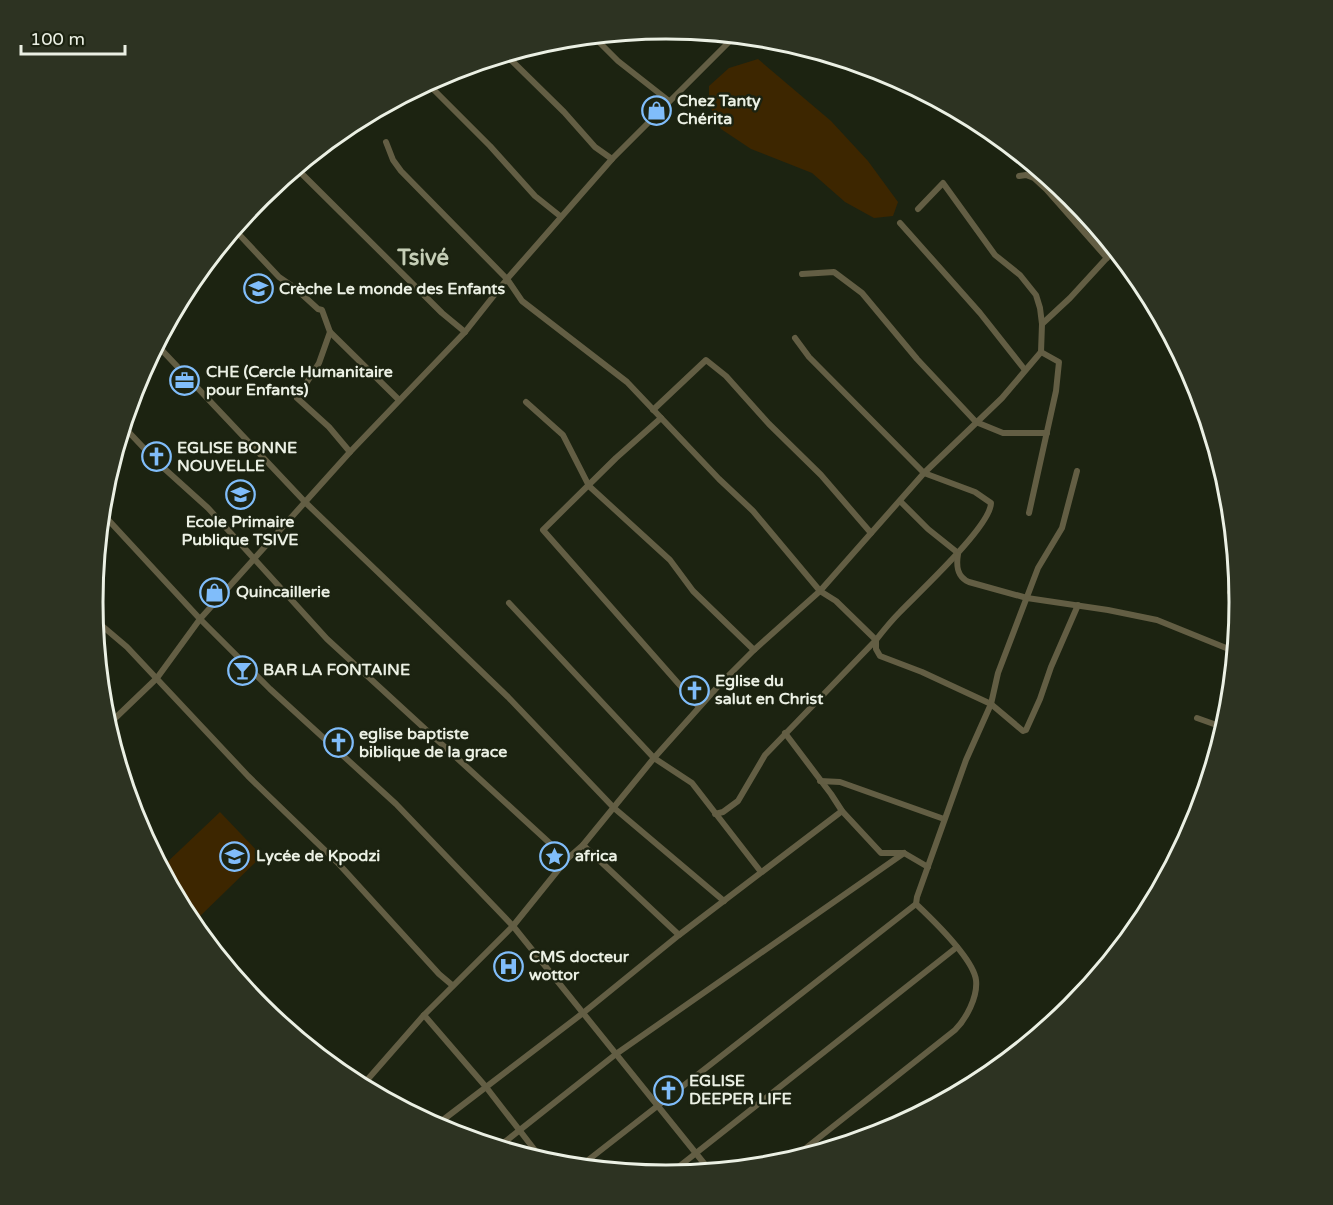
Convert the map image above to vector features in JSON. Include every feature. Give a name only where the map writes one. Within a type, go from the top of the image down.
[{"type":"street","points":[[600,43],[618,61],[669,101]]},
{"type":"street","points":[[115,718],[157,678],[200,619],[350,452],[465,332],[560,216],[612,159],[728,43]]},
{"type":"street","points":[[512,61],[564,112],[595,147],[612,159]]},
{"type":"street","points":[[434,90],[490,146],[535,196],[560,216]]},
{"type":"street","points":[[386,142],[393,160],[401,171],[507,279],[522,301],[627,382],[719,479],[753,511],[820,591],[836,601],[876,640],[876,649],[880,656],[991,704],[1023,731],[1028,728],[1078,605]]},
{"type":"street","points":[[301,173],[442,313],[465,332]]},
{"type":"street","points":[[1019,176],[1034,178],[1046,189],[1107,258]]},
{"type":"street","points":[[367,1080],[452,985],[513,926],[567,859],[583,844],[699,707],[754,650],[820,591],[924,473],[1002,398],[1041,352],[1042,324],[1036,295],[1020,275],[995,255],[943,183],[918,209]]},
{"type":"street","points":[[900,223],[980,313],[1025,370]]},
{"type":"street","points":[[240,235],[279,277],[322,310],[330,333],[399,400]]},
{"type":"street","points":[[1042,324],[1110,254]]},
{"type":"street","points":[[801,274],[834,272],[862,293],[917,359],[976,422],[1003,433],[1047,433]]},
{"type":"street","points":[[330,333],[319,363],[297,398],[329,427],[350,452]]},
{"type":"street","points":[[715,814],[723,812],[738,801],[765,755],[876,640],[898,613],[958,553],[983,522],[991,508],[991,503],[975,492],[924,473],[809,357],[795,338]]},
{"type":"street","points":[[162,351],[306,503],[508,697],[614,808],[724,901]]},
{"type":"street","points":[[1029,513],[1056,391],[1059,362],[1041,352]]},
{"type":"street","points":[[653,410],[706,360],[726,376],[769,424],[821,475],[871,533]]},
{"type":"street","points":[[526,402],[563,435],[589,486],[670,560],[693,591],[754,650]]},
{"type":"street","points":[[661,418],[616,458],[543,530],[699,707]]},
{"type":"street","points":[[129,433],[157,462],[208,508],[327,639],[567,859]]},
{"type":"street","points":[[588,1160],[916,904],[944,819],[966,760],[991,704],[998,673],[1038,568],[1062,528],[1077,471]]},
{"type":"street","points":[[900,501],[928,529],[958,553]]},
{"type":"street","points":[[109,521],[200,619],[270,689],[396,804],[513,926],[705,1165]]},
{"type":"street","points":[[958,553],[958,574],[962,579],[1027,598],[1157,620],[1228,649]]},
{"type":"street","points":[[508,603],[654,758],[692,783],[761,872]]},
{"type":"street","points":[[104,627],[127,647],[248,776],[337,862],[438,974],[452,985]]},
{"type":"street","points":[[1197,718],[1216,725]]},
{"type":"street","points":[[785,733],[842,811],[880,853],[904,853],[928,867]]},
{"type":"street","points":[[820,781],[840,782],[944,819]]},
{"type":"street","points":[[443,1120],[842,811]]},
{"type":"street","points":[[583,844],[679,935]]},
{"type":"street","points":[[505,1142],[616,1054],[904,853]]},
{"type":"street","points":[[806,1148],[899,1077],[965,1019],[972,1002],[976,978],[957,947],[916,904]]},
{"type":"street","points":[[681,1166],[957,947]]},
{"type":"street","points":[[424,1015],[486,1087],[534,1150]]},
{"type":"shaded area","points":[[758,59],[831,121],[868,161],[898,202],[893,216],[874,218],[845,202],[812,173],[751,149],[721,129],[709,104],[709,86],[729,68]]},
{"type":"shaded area","points":[[220,812],[262,856],[199,917],[167,863]]},
{"type":"place","name":"Chez Tanty Chérita","points":[[656,110]]},
{"type":"place","name":"Crèche Le monde des Enfants","points":[[258,289]]},
{"type":"place","name":"CHE (Cercle Humanitaire pour Enfants)","points":[[185,381]]},
{"type":"place","name":"EGLISE BONNE NOUVELLE","points":[[156,457]]},
{"type":"place","name":"Ecole Primaire Publique TSIVE","points":[[240,494]]},
{"type":"place","name":"Quincaillerie","points":[[215,592]]},
{"type":"place","name":"BAR LA FONTAINE","points":[[242,670]]},
{"type":"place","name":"Eglise du salut en Christ","points":[[694,690]]},
{"type":"place","name":"eglise baptiste biblique de la grace","points":[[338,743]]},
{"type":"place","name":"Lycée de Kpodzi","points":[[235,856]]},
{"type":"place","name":"africa","points":[[554,856]]},
{"type":"place","name":"CMS docteur wottor","points":[[508,966]]},
{"type":"place","name":"EGLISE DEEPER LIFE","points":[[668,1090]]},
{"type":"district","name":"Tsivé","points":[[423,258]]}]
